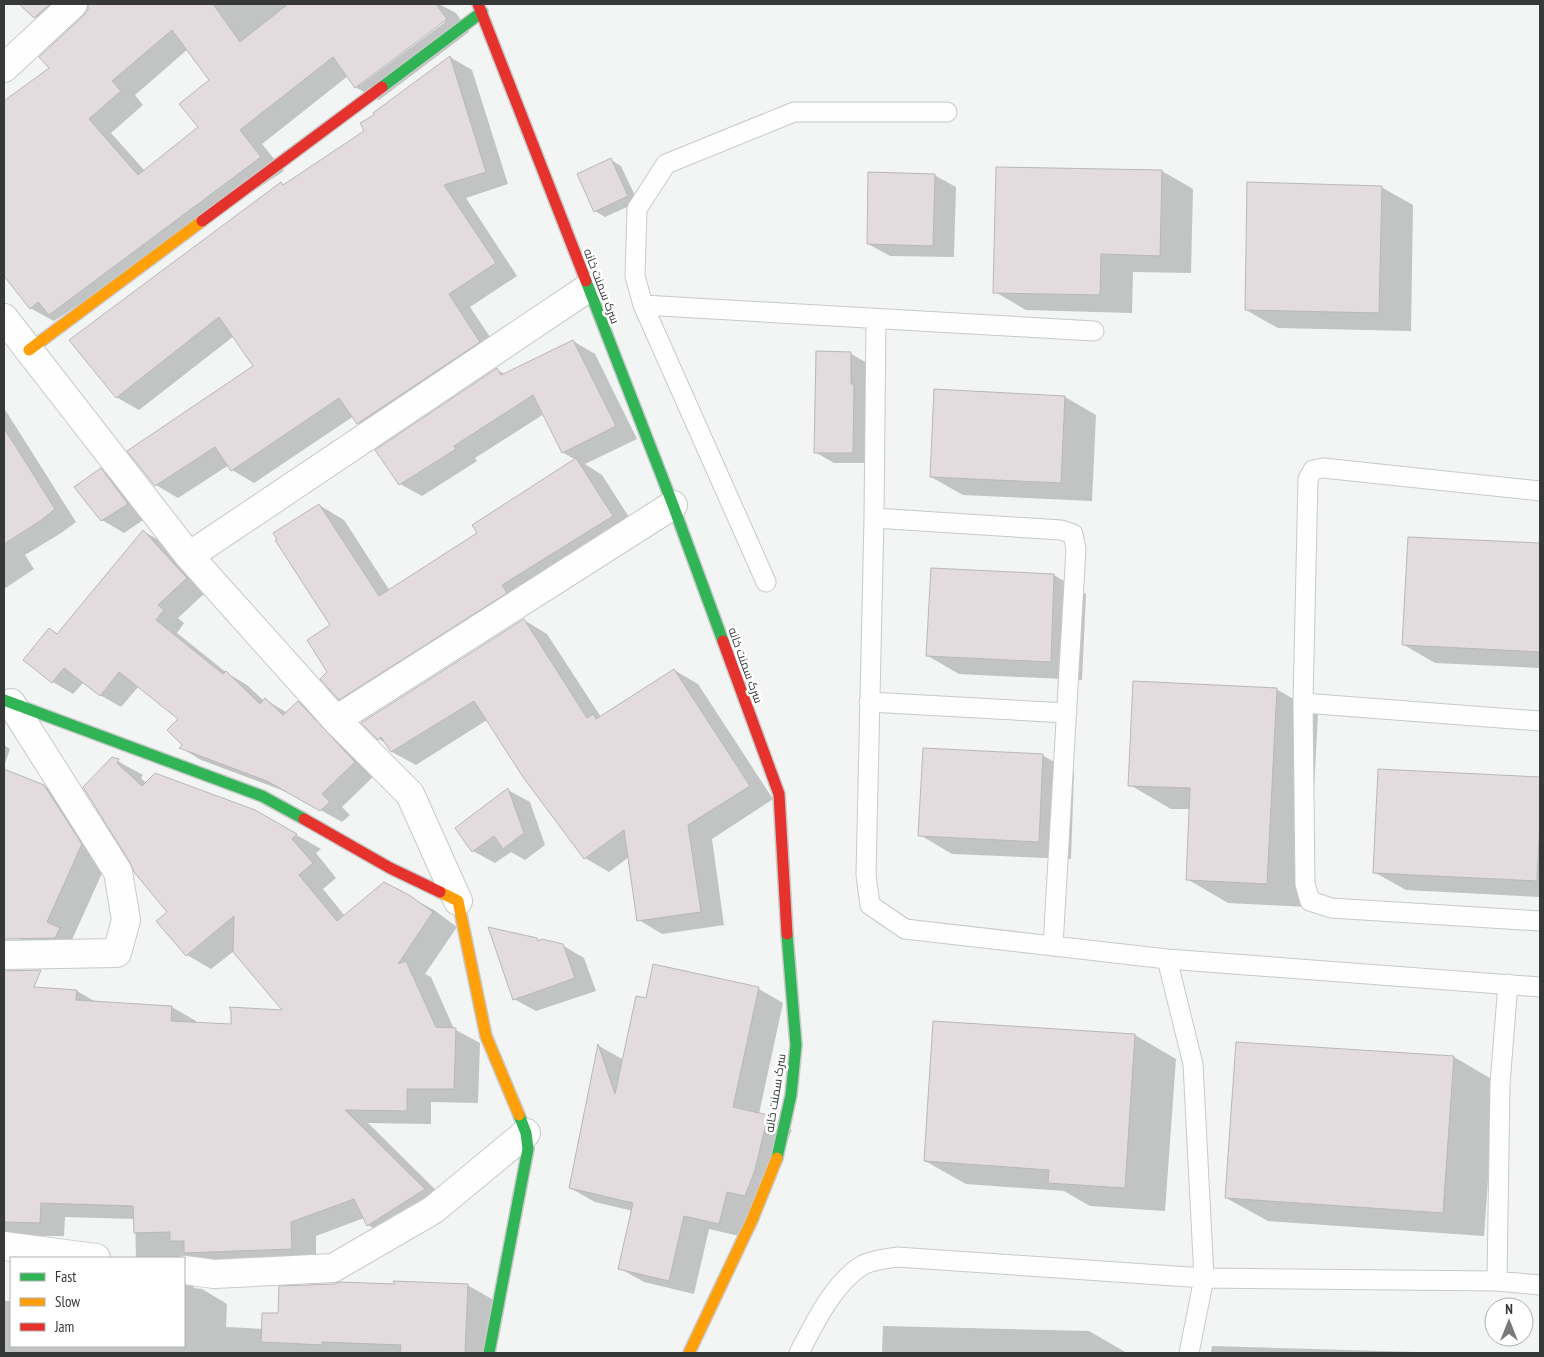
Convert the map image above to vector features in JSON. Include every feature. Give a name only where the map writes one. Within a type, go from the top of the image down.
[{"type":"street","points":[[4,68],[73,4]]},
{"type":"street","points":[[29,350],[480,8]]},
{"type":"street","name":"سرک سمنت خانه","points":[[480,8],[673,505],[779,794],[796,1045],[791,1095],[778,1154],[752,1220],[689,1353]]},
{"type":"street","points":[[189,556],[588,288]]},
{"type":"street","points":[[4,318],[189,556],[336,720],[410,794],[458,902],[486,1036],[526,1133],[528,1149],[489,1353]]},
{"type":"street","points":[[336,720],[673,505]]},
{"type":"street","points":[[8,702],[262,796],[390,868],[458,902]]},
{"type":"street","points":[[4,955],[117,953],[126,920],[118,872],[8,702]]},
{"type":"street","points":[[185,1270],[214,1274],[333,1268],[433,1210],[526,1133]]},
{"type":"street","points":[[4,1246],[88,1257]]},
{"type":"lane","points":[[766,582],[643,305],[635,276],[637,209],[666,164],[794,112],[947,112]]},
{"type":"lane","points":[[643,305],[1094,332]]},
{"type":"lane","points":[[876,319],[874,518],[866,875],[870,905],[905,929],[1167,959],[1540,987]]},
{"type":"lane","points":[[1540,492],[1323,468],[1313,470],[1308,479],[1303,703],[1305,884],[1310,902],[1331,908],[1540,921]]},
{"type":"lane","points":[[874,518],[1061,530],[1073,534],[1076,549],[1053,946]]},
{"type":"lane","points":[[869,702],[1066,713]]},
{"type":"lane","points":[[1303,703],[1540,721]]},
{"type":"lane","points":[[1167,959],[1193,1064],[1204,1278],[1189,1353]]},
{"type":"lane","points":[[1497,1281],[1500,1084],[1508,984]]},
{"type":"lane","points":[[799,1353],[812,1328],[841,1283],[864,1264],[897,1257],[1204,1278],[1497,1281],[1540,1285]]},
{"type":"building","points":[[19,4],[50,4],[34,18]]},
{"type":"building","points":[[88,4],[213,4],[240,42],[288,4],[436,4],[447,19],[355,88],[333,57],[240,130],[261,157],[49,315],[38,302],[30,309],[4,276],[4,101],[49,68],[39,57],[88,9]],"holes":[[[172,30],[209,80],[179,104],[198,127],[138,175],[89,119],[121,91],[112,81]]]},
{"type":"building","points":[[450,56],[486,172],[444,185],[496,263],[449,294],[480,342],[357,424],[339,398],[231,471],[215,447],[155,486],[127,451],[253,366],[219,317],[116,398],[69,340],[281,182],[283,185],[364,131],[360,123],[374,115],[373,113]]},
{"type":"building","points":[[611,158],[628,196],[594,212],[577,174]]},
{"type":"building","points":[[996,167],[1162,170],[1160,256],[1101,254],[1100,295],[993,293]]},
{"type":"building","points":[[868,172],[935,174],[933,246],[867,244]]},
{"type":"building","points":[[1247,182],[1382,186],[1379,313],[1245,310]]},
{"type":"building","points":[[573,340],[616,426],[562,453],[533,395],[454,446],[456,449],[399,485],[375,450],[497,368],[501,375]]},
{"type":"building","points":[[816,351],[851,352],[851,384],[854,384],[853,453],[814,453]]},
{"type":"building","points":[[934,389],[1065,396],[1061,483],[930,477]]},
{"type":"building","points":[[4,428],[55,509],[4,544]]},
{"type":"building","points":[[576,458],[613,516],[502,585],[507,593],[339,700],[320,679],[327,672],[307,640],[330,625],[275,540],[277,539],[273,533],[319,504],[379,596],[477,533],[472,525]]},
{"type":"building","points":[[101,468],[128,504],[101,521],[74,487]]},
{"type":"building","points":[[143,530],[187,578],[158,605],[164,610],[156,620],[223,674],[226,671],[260,704],[265,698],[283,715],[298,701],[355,762],[322,794],[330,802],[320,811],[267,781],[179,748],[182,745],[167,730],[178,719],[119,672],[100,696],[64,668],[52,683],[23,660],[49,628],[57,634]]},
{"type":"building","points":[[1408,537],[1540,543],[1540,652],[1402,645]]},
{"type":"building","points":[[931,568],[1054,574],[1051,662],[926,656]]},
{"type":"building","points":[[524,619],[587,718],[593,714],[596,719],[674,669],[750,786],[688,825],[701,912],[637,921],[624,830],[584,859],[523,777],[474,701],[391,752],[381,737],[378,740],[361,723]]},
{"type":"building","points":[[1133,681],[1277,688],[1267,884],[1186,880],[1190,788],[1128,786]]},
{"type":"building","points":[[923,748],[1043,754],[1039,842],[918,836]]},
{"type":"building","points":[[112,757],[119,759],[117,763],[142,786],[155,773],[255,810],[297,834],[292,839],[313,863],[299,875],[337,921],[384,882],[409,895],[433,912],[398,964],[406,961],[436,1027],[456,1028],[454,1089],[407,1089],[407,1111],[345,1110],[425,1189],[367,1226],[354,1199],[291,1222],[292,1249],[184,1253],[184,1241],[170,1241],[170,1232],[134,1233],[133,1206],[41,1203],[40,1223],[4,1222],[4,971],[41,970],[34,987],[77,990],[76,1000],[172,1006],[171,1021],[231,1024],[231,1010],[229,1007],[282,1010],[233,952],[234,916],[186,956],[156,921],[167,912],[134,872],[131,864],[83,787]]},
{"type":"building","points":[[4,769],[44,785],[82,844],[47,922],[60,928],[55,938],[4,939]]},
{"type":"building","points":[[1378,769],[1540,777],[1537,881],[1373,873]]},
{"type":"building","points":[[508,788],[524,833],[503,849],[494,836],[472,852],[455,828]]},
{"type":"building","points":[[488,927],[537,938],[538,941],[542,939],[563,944],[575,978],[513,1000]]},
{"type":"building","points":[[653,964],[759,987],[733,1107],[768,1115],[755,1170],[745,1196],[727,1192],[719,1224],[684,1216],[669,1281],[618,1269],[633,1203],[569,1188],[598,1044],[615,1094],[636,996],[646,998]]},
{"type":"building","points":[[933,1021],[1135,1034],[1125,1188],[1048,1183],[1049,1170],[924,1161]]},
{"type":"building","points":[[1236,1042],[1454,1056],[1443,1213],[1225,1198]]},
{"type":"building","points":[[393,1281],[468,1284],[465,1353],[400,1353],[401,1345],[322,1342],[322,1345],[261,1342],[262,1313],[278,1313],[279,1286],[334,1284],[340,1282],[395,1284]]},
{"type":"traffic: fast","points":[[382,87],[482,12]]},
{"type":"traffic: fast","points":[[586,281],[673,505],[723,641]]},
{"type":"traffic: fast","points":[[4,700],[262,796],[304,819]]},
{"type":"traffic: fast","points":[[777,1158],[791,1095],[796,1045],[787,934]]},
{"type":"traffic: fast","points":[[489,1353],[528,1149],[526,1133],[519,1115]]},
{"type":"traffic: slow","points":[[29,350],[202,221]]},
{"type":"traffic: slow","points":[[440,892],[458,901],[486,1036],[519,1115]]},
{"type":"traffic: slow","points":[[689,1353],[752,1220],[777,1158]]},
{"type":"traffic: jam","points":[[478,4],[586,281]]},
{"type":"traffic: jam","points":[[202,221],[382,87]]},
{"type":"traffic: jam","points":[[723,641],[779,794],[787,934]]},
{"type":"traffic: jam","points":[[304,819],[390,868],[440,892]]}]
